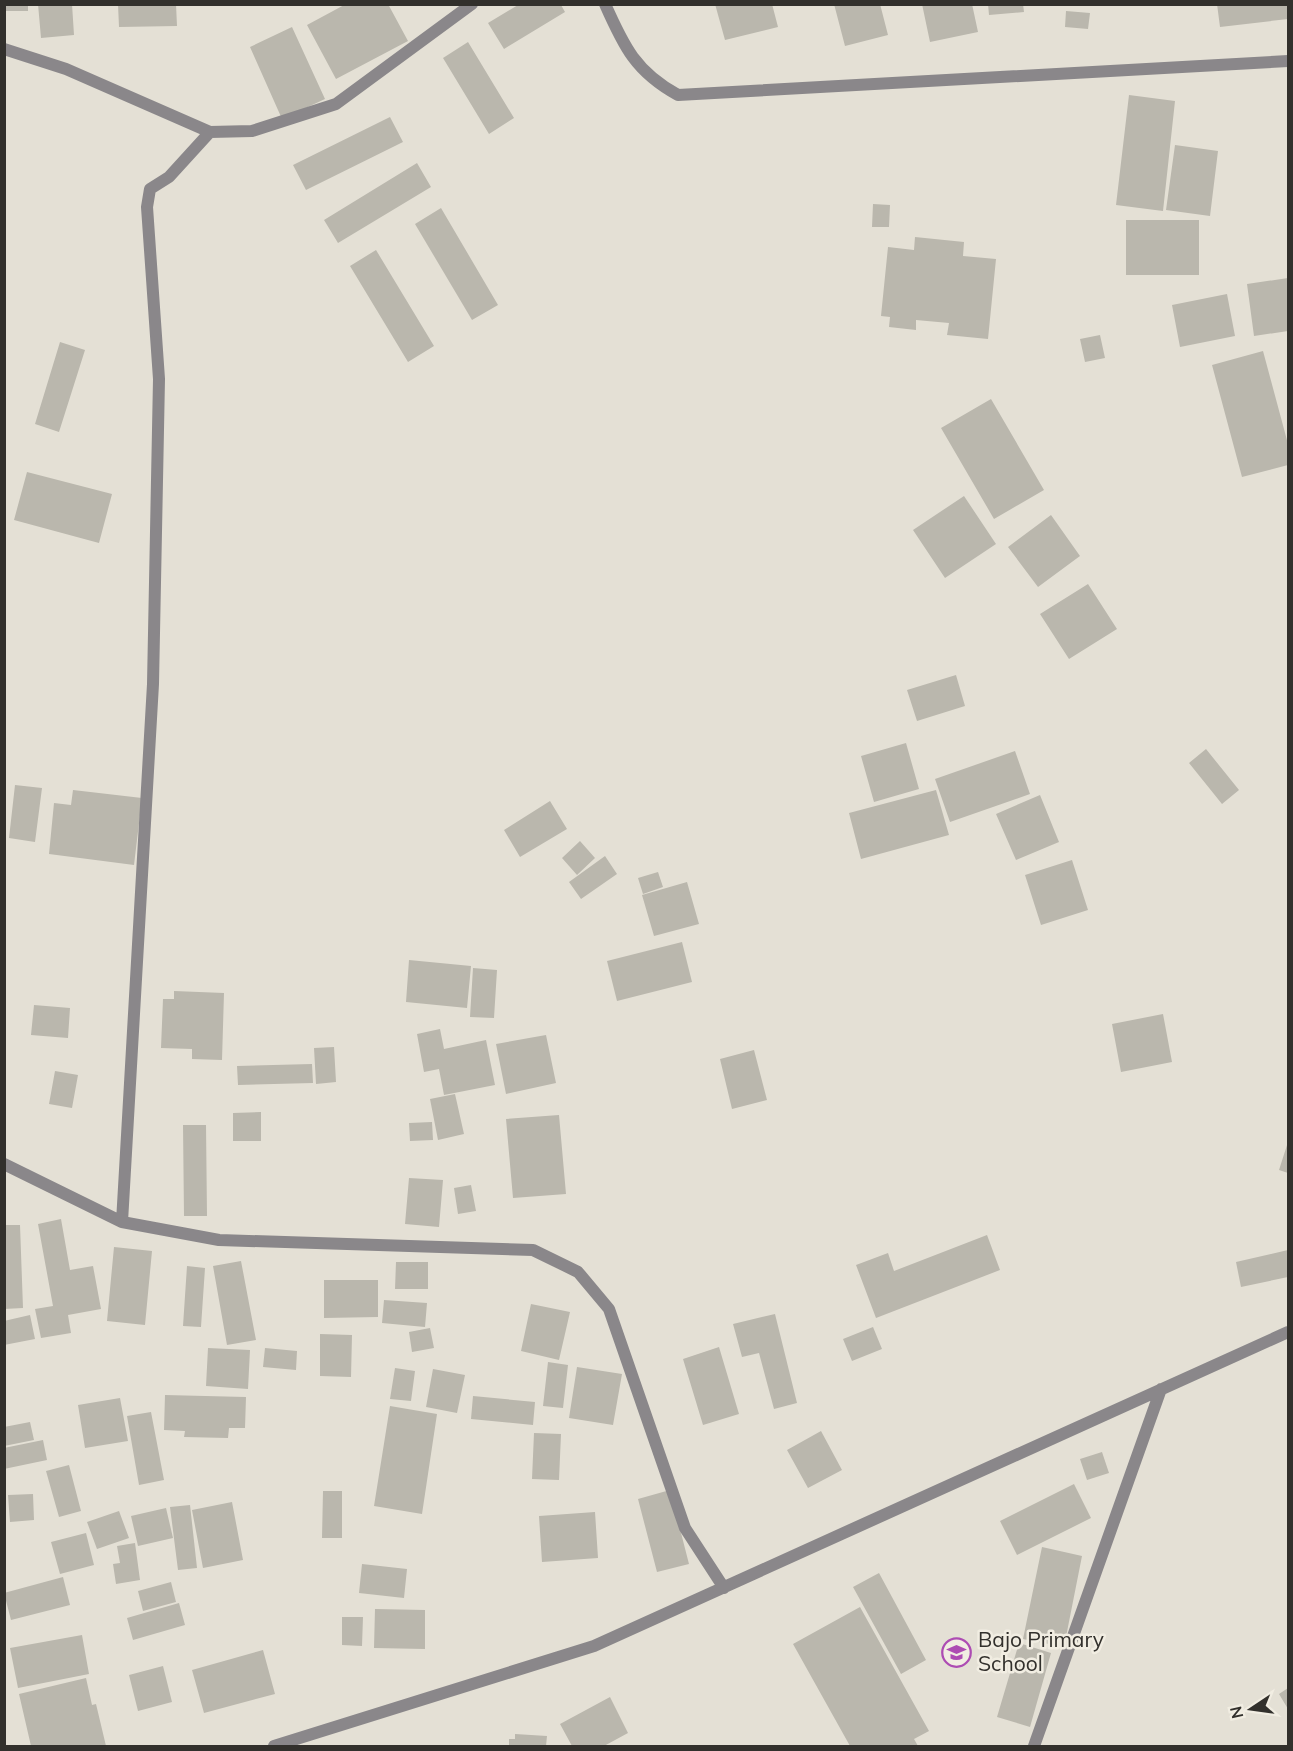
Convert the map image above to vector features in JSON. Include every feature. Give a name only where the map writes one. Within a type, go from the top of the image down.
[{"type":"street","points":[[4,49],[66,69],[210,132],[252,131],[336,104],[472,4]]},
{"type":"street","points":[[605,4],[634,63],[655,83],[678,96],[1288,62]]},
{"type":"street","points":[[122,1222],[153,684],[159,379],[147,207],[150,189],[169,177],[210,132]]},
{"type":"street","points":[[4,1164],[122,1222],[219,1240],[533,1250],[578,1272],[609,1309],[685,1528],[724,1588]]},
{"type":"street","points":[[274,1746],[594,1646],[1288,1332]]},
{"type":"street","points":[[1034,1746],[1161,1389]]},
{"type":"building","points":[[4,4],[28,4],[28,11],[4,11]]},
{"type":"building","points":[[38,4],[72,4],[74,35],[41,38]]},
{"type":"building","points":[[118,4],[176,4],[177,26],[119,27]]},
{"type":"building","points":[[346,4],[388,4],[408,41],[336,79],[307,25]]},
{"type":"building","points":[[715,4],[772,4],[778,27],[725,40]]},
{"type":"building","points":[[834,4],[880,4],[888,35],[845,46]]},
{"type":"building","points":[[922,4],[972,4],[978,32],[930,42]]},
{"type":"building","points":[[988,4],[1023,4],[1024,12],[989,15]]},
{"type":"building","points":[[1217,4],[1288,4],[1288,19],[1220,27]]},
{"type":"building","points":[[518,5],[561,5],[565,12],[504,49],[488,23]]},
{"type":"building","points":[[1066,11],[1090,13],[1088,29],[1065,27]]},
{"type":"building","points":[[292,27],[325,99],[282,119],[250,47]]},
{"type":"building","points":[[468,42],[514,118],[489,134],[443,58]]},
{"type":"building","points":[[1129,95],[1175,101],[1163,211],[1116,205]]},
{"type":"building","points":[[390,117],[403,142],[306,190],[293,165]]},
{"type":"building","points":[[1175,145],[1218,151],[1210,216],[1166,210]]},
{"type":"building","points":[[417,163],[431,187],[338,243],[324,220]]},
{"type":"building","points":[[873,204],[890,205],[889,227],[872,227]]},
{"type":"building","points":[[441,208],[498,305],[472,320],[415,224]]},
{"type":"building","points":[[1126,220],[1199,220],[1199,275],[1126,275]]},
{"type":"building","points":[[915,237],[964,242],[963,256],[996,259],[988,339],[947,335],[949,323],[916,320],[916,330],[889,327],[890,317],[881,316],[888,247],[914,250]]},
{"type":"building","points":[[376,250],[434,346],[408,362],[350,266]]},
{"type":"building","points":[[1288,278],[1288,331],[1254,336],[1247,284]]},
{"type":"building","points":[[1227,294],[1235,336],[1180,347],[1172,305]]},
{"type":"building","points":[[1100,335],[1105,358],[1085,362],[1080,339]]},
{"type":"building","points":[[60,342],[85,350],[59,432],[35,424]]},
{"type":"building","points":[[1263,351],[1288,444],[1288,465],[1242,477],[1212,365]]},
{"type":"building","points":[[991,399],[1044,490],[994,519],[941,428]]},
{"type":"building","points":[[27,472],[112,494],[99,543],[14,520]]},
{"type":"building","points":[[964,496],[996,544],[945,578],[913,530]]},
{"type":"building","points":[[1051,515],[1080,556],[1038,587],[1008,547]]},
{"type":"building","points":[[1088,584],[1117,629],[1069,659],[1040,614]]},
{"type":"building","points":[[956,675],[965,706],[917,721],[907,690]]},
{"type":"building","points":[[906,743],[919,789],[874,802],[861,756]]},
{"type":"building","points":[[1206,749],[1239,790],[1222,804],[1189,763]]},
{"type":"building","points":[[1015,751],[1030,794],[950,822],[935,779]]},
{"type":"building","points":[[15,785],[42,788],[35,842],[9,838]]},
{"type":"building","points":[[73,790],[142,798],[134,865],[49,854],[54,803],[71,805]]},
{"type":"building","points":[[936,790],[949,835],[861,859],[849,813]]},
{"type":"building","points":[[1040,795],[1059,842],[1016,860],[996,814]]},
{"type":"building","points":[[550,801],[567,829],[520,857],[504,830]]},
{"type":"building","points":[[580,841],[595,858],[577,875],[562,858]]},
{"type":"building","points":[[605,856],[617,874],[581,899],[569,882]]},
{"type":"building","points":[[1072,860],[1088,910],[1041,925],[1025,875]]},
{"type":"building","points":[[658,872],[663,887],[643,894],[638,878]]},
{"type":"building","points":[[687,882],[699,924],[654,936],[642,895]]},
{"type":"building","points":[[682,942],[692,982],[617,1001],[607,961]]},
{"type":"building","points":[[409,960],[471,966],[467,1008],[406,1002]]},
{"type":"building","points":[[473,968],[497,970],[494,1018],[470,1017]]},
{"type":"building","points":[[174,991],[224,993],[222,1060],[192,1059],[192,1049],[161,1048],[163,999],[174,999]]},
{"type":"building","points":[[34,1005],[70,1008],[68,1038],[31,1035]]},
{"type":"building","points":[[1163,1014],[1172,1062],[1121,1072],[1112,1024]]},
{"type":"building","points":[[440,1029],[444,1049],[486,1040],[495,1085],[444,1095],[439,1069],[424,1072],[417,1034]]},
{"type":"building","points":[[546,1035],[556,1083],[506,1094],[496,1044]]},
{"type":"building","points":[[334,1047],[336,1082],[316,1084],[314,1048]]},
{"type":"building","points":[[754,1050],[767,1100],[732,1109],[720,1059]]},
{"type":"building","points":[[312,1064],[313,1083],[238,1085],[237,1066]]},
{"type":"building","points":[[55,1071],[78,1075],[72,1108],[49,1104]]},
{"type":"building","points":[[455,1094],[464,1134],[438,1140],[430,1099]]},
{"type":"building","points":[[261,1112],[261,1141],[233,1141],[233,1113]]},
{"type":"building","points":[[559,1115],[566,1194],[513,1198],[506,1119]]},
{"type":"building","points":[[432,1122],[433,1140],[410,1141],[409,1123]]},
{"type":"building","points":[[183,1125],[206,1125],[207,1216],[184,1216]]},
{"type":"building","points":[[1288,1142],[1288,1173],[1279,1170]]},
{"type":"building","points":[[409,1178],[443,1180],[439,1227],[405,1224]]},
{"type":"building","points":[[471,1185],[476,1211],[458,1214],[454,1188]]},
{"type":"building","points":[[61,1219],[70,1270],[93,1266],[101,1309],[68,1315],[71,1333],[41,1338],[35,1309],[53,1306],[38,1224]]},
{"type":"building","points":[[4,1225],[20,1225],[23,1308],[4,1309]]},
{"type":"building","points":[[987,1235],[1000,1270],[876,1318],[856,1265],[888,1253],[894,1271]]},
{"type":"building","points":[[114,1247],[152,1251],[145,1325],[107,1321]]},
{"type":"building","points":[[1288,1250],[1288,1277],[1241,1287],[1236,1262]]},
{"type":"building","points":[[241,1261],[256,1340],[227,1345],[213,1266]]},
{"type":"building","points":[[396,1262],[428,1262],[428,1289],[395,1289]]},
{"type":"building","points":[[187,1266],[205,1268],[201,1327],[183,1326]]},
{"type":"building","points":[[324,1280],[378,1280],[378,1317],[324,1318]]},
{"type":"building","points":[[384,1300],[427,1303],[425,1327],[382,1323]]},
{"type":"building","points":[[531,1304],[570,1312],[559,1360],[521,1351]]},
{"type":"building","points":[[775,1314],[797,1403],[774,1409],[759,1353],[742,1357],[733,1324]]},
{"type":"building","points":[[30,1315],[35,1339],[4,1345],[4,1321]]},
{"type":"building","points":[[873,1327],[882,1349],[852,1361],[843,1339]]},
{"type":"building","points":[[430,1328],[434,1348],[412,1352],[409,1332]]},
{"type":"building","points":[[320,1334],[352,1335],[351,1377],[320,1376]]},
{"type":"building","points":[[719,1347],[739,1414],[703,1425],[683,1359]]},
{"type":"building","points":[[208,1348],[250,1350],[248,1389],[206,1386]]},
{"type":"building","points":[[265,1348],[297,1351],[296,1370],[263,1367]]},
{"type":"building","points":[[548,1362],[568,1365],[563,1408],[543,1406]]},
{"type":"building","points":[[577,1367],[622,1374],[613,1425],[569,1418]]},
{"type":"building","points":[[395,1368],[415,1371],[411,1401],[390,1399]]},
{"type":"building","points":[[433,1369],[465,1375],[457,1413],[426,1407]]},
{"type":"building","points":[[165,1395],[246,1397],[245,1428],[229,1428],[228,1438],[184,1437],[185,1431],[164,1430]]},
{"type":"building","points":[[473,1396],[535,1402],[533,1425],[471,1419]]},
{"type":"building","points":[[120,1398],[128,1441],[85,1448],[78,1405]]},
{"type":"building","points":[[390,1406],[437,1414],[422,1514],[374,1506]]},
{"type":"building","points":[[151,1412],[164,1480],[139,1485],[127,1416]]},
{"type":"building","points":[[30,1422],[34,1440],[4,1446],[4,1427]]},
{"type":"building","points":[[821,1431],[842,1470],[808,1488],[787,1450]]},
{"type":"building","points":[[534,1433],[561,1434],[559,1480],[532,1479]]},
{"type":"building","points":[[43,1440],[47,1460],[4,1469],[4,1448]]},
{"type":"building","points":[[1102,1452],[1109,1473],[1087,1480],[1080,1459]]},
{"type":"building","points":[[69,1465],[81,1511],[59,1517],[46,1471]]},
{"type":"building","points":[[1074,1484],[1091,1518],[1017,1555],[1000,1521]]},
{"type":"building","points":[[670,1490],[689,1564],[657,1572],[638,1499]]},
{"type":"building","points":[[323,1491],[342,1491],[342,1538],[322,1538]]},
{"type":"building","points":[[33,1494],[34,1520],[10,1522],[8,1495]]},
{"type":"building","points":[[232,1502],[243,1560],[203,1568],[192,1510]]},
{"type":"building","points":[[190,1505],[197,1568],[178,1570],[170,1507]]},
{"type":"building","points":[[166,1508],[173,1538],[138,1546],[131,1516]]},
{"type":"building","points":[[119,1511],[129,1538],[97,1549],[87,1522]]},
{"type":"building","points":[[595,1512],[598,1558],[542,1562],[539,1516]]},
{"type":"building","points":[[86,1533],[94,1565],[60,1574],[51,1542]]},
{"type":"building","points":[[135,1543],[140,1580],[116,1584],[113,1564],[120,1563],[117,1546]]},
{"type":"building","points":[[1042,1547],[1082,1556],[1064,1647],[1023,1639]]},
{"type":"building","points":[[362,1564],[407,1569],[404,1598],[359,1593]]},
{"type":"building","points":[[879,1573],[926,1660],[901,1674],[853,1587]]},
{"type":"building","points":[[63,1577],[70,1605],[11,1620],[4,1593]]},
{"type":"building","points":[[171,1582],[176,1602],[143,1611],[138,1591]]},
{"type":"building","points":[[179,1603],[185,1625],[133,1640],[127,1618]]},
{"type":"building","points":[[860,1607],[929,1731],[914,1739],[918,1746],[850,1746],[793,1644]]},
{"type":"building","points":[[375,1609],[425,1610],[425,1649],[374,1648]]},
{"type":"building","points":[[342,1617],[363,1617],[362,1646],[342,1645]]},
{"type":"building","points":[[82,1635],[89,1674],[18,1688],[10,1648]]},
{"type":"building","points":[[1019,1643],[1051,1653],[1030,1727],[997,1717]]},
{"type":"building","points":[[263,1650],[275,1694],[204,1713],[192,1670]]},
{"type":"building","points":[[163,1666],[172,1702],[138,1711],[129,1675]]},
{"type":"building","points":[[86,1678],[92,1705],[96,1704],[106,1746],[31,1746],[19,1694]]},
{"type":"building","points":[[1288,1688],[1288,1709],[1279,1694]]},
{"type":"building","points":[[610,1697],[628,1733],[604,1746],[572,1746],[560,1724]]},
{"type":"building","points":[[515,1734],[547,1736],[546,1746],[509,1746],[509,1739],[515,1739]]},
{"type":"place","name":"Bajo Primary School","points":[[957,1652]]}]
